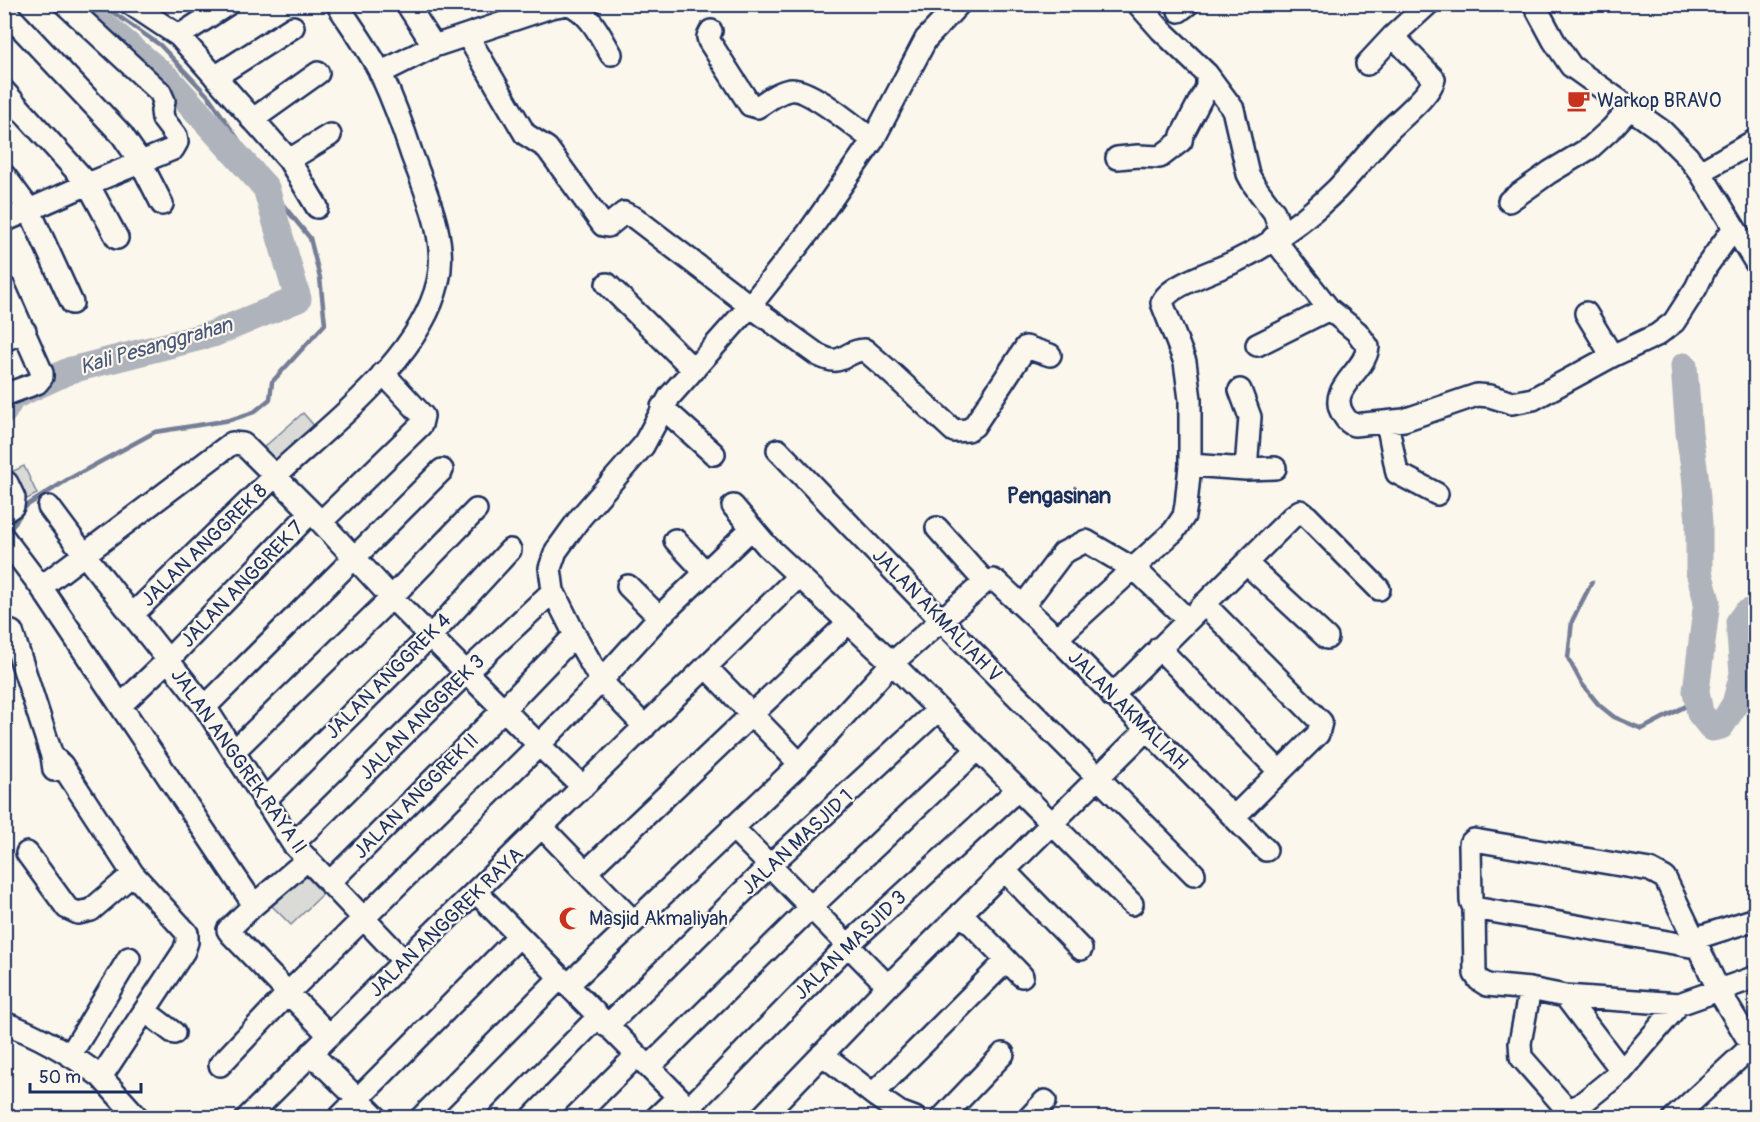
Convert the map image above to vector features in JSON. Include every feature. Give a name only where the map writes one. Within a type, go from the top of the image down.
[{"type":"street","points":[[4,221],[140,161],[173,149],[177,142],[176,136],[163,119],[164,101],[160,92],[65,4]]},
{"type":"street","points":[[179,36],[228,4]]},
{"type":"street","name":"JALAN ANGGREK 8","points":[[133,614],[275,476],[341,417],[383,373],[417,331],[435,293],[440,266],[433,212],[393,101],[380,72],[338,4]]},
{"type":"street","points":[[407,4],[434,46]]},
{"type":"street","points":[[380,72],[434,46],[551,7],[568,4],[585,14],[592,22],[611,54]]},
{"type":"street","points":[[645,727],[602,681],[575,635],[553,591],[550,568],[556,551],[580,518],[643,446],[662,407],[750,306],[808,233],[873,140],[922,46],[959,4]]},
{"type":"street","points":[[1138,4],[1161,30],[1207,74],[1233,109],[1248,174],[1274,212],[1278,237],[1298,272],[1329,309],[1357,332],[1368,347],[1362,364],[1340,393],[1338,400],[1339,409],[1349,423],[1354,425],[1413,417],[1477,395],[1490,396],[1512,403],[1525,402],[1612,356],[1648,340],[1674,322],[1696,288],[1706,267],[1734,228]]},
{"type":"street","points":[[1534,4],[1571,66],[1662,131],[1700,172],[1755,263]]},
{"type":"street","points":[[133,5],[179,36],[289,160],[317,207]]},
{"type":"street","points":[[1367,64],[1415,9]]},
{"type":"street","points":[[4,10],[122,135],[140,161],[162,204]]},
{"type":"street","points":[[215,77],[293,27]]},
{"type":"street","points":[[711,31],[709,41],[750,105],[757,106],[788,90],[798,90],[815,98],[873,140]]},
{"type":"street","points":[[467,35],[518,124],[530,139],[547,148],[603,225],[608,226],[620,214],[626,213],[750,306],[831,362],[865,350],[954,431],[968,430],[974,426],[1022,350],[1030,347],[1050,355]]},
{"type":"street","points":[[1057,638],[1180,524],[1184,516],[1190,465],[1188,376],[1185,362],[1162,303],[1163,298],[1182,286],[1237,261],[1278,237],[1336,189],[1433,84],[1434,79],[1392,36]]},
{"type":"street","points":[[252,120],[318,73]]},
{"type":"street","points":[[1117,158],[1138,156],[1160,158],[1181,141],[1207,87],[1207,74]]},
{"type":"street","points":[[4,91],[88,184],[117,238]]},
{"type":"street","points":[[1509,201],[1550,172],[1590,148],[1630,108]]},
{"type":"street","points":[[289,160],[330,135]]},
{"type":"street","points":[[1700,172],[1755,140]]},
{"type":"street","points":[[4,175],[29,210],[72,303]]},
{"type":"street","points":[[607,284],[694,370]]},
{"type":"street","points":[[4,287],[42,373],[37,383],[4,395]]},
{"type":"street","points":[[1257,345],[1329,309]]},
{"type":"street","points":[[1586,313],[1612,356]]},
{"type":"street","points":[[4,340],[25,331]]},
{"type":"street","name":"JALAN ANGGREK 7","points":[[121,705],[316,517],[421,425],[423,416],[383,373]]},
{"type":"street","points":[[1240,390],[1250,417],[1246,469]]},
{"type":"street","points":[[662,407],[714,454]]},
{"type":"street","points":[[1387,422],[1397,473],[1437,494]]},
{"type":"street","points":[[41,587],[232,443],[243,444],[503,710],[583,787]]},
{"type":"street","name":"JALAN AKMALIAH V","points":[[778,450],[940,620],[1194,874]]},
{"type":"street","points":[[1190,465],[1246,469],[1275,468]]},
{"type":"street","points":[[205,706],[442,470]]},
{"type":"street","points":[[4,483],[7,483],[14,498],[13,506],[4,512]]},
{"type":"street","points":[[733,506],[767,546],[892,663],[1132,904]]},
{"type":"street","name":"JALAN ANGGREK RAYA II","points":[[49,507],[205,706],[264,801],[301,852],[404,961]]},
{"type":"street","points":[[234,752],[476,510]]},
{"type":"street","points":[[1112,696],[1300,511],[1379,589]]},
{"type":"street","points":[[220,1065],[289,992],[602,681],[659,617],[752,528]]},
{"type":"street","points":[[421,1118],[800,764],[892,663],[984,582],[937,528]]},
{"type":"street","points":[[6,540],[41,587],[254,905]]},
{"type":"street","points":[[675,540],[705,572]]},
{"type":"street","points":[[1023,606],[1063,553],[1086,541],[1133,567],[1188,620]]},
{"type":"street","name":"JALAN ANGGREK 4","points":[[264,801],[430,636],[510,550]]},
{"type":"street","points":[[1246,564],[1327,638]]},
{"type":"street","name":"JALAN ANGGREK RAYA","points":[[247,1118],[404,961],[799,576]]},
{"type":"street","name":"JALAN AKMALIAH","points":[[984,582],[993,580],[998,583],[1057,638],[1266,850]]},
{"type":"street","points":[[628,586],[659,617]]},
{"type":"street","name":"JALAN ANGGREK 3","points":[[289,992],[228,930],[254,905],[467,672],[553,591]]},
{"type":"street","points":[[1204,604],[1321,722],[1318,734],[1234,817]]},
{"type":"street","points":[[585,872],[849,622]]},
{"type":"street","points":[[12,632],[52,756],[68,775],[133,874],[187,933],[184,951],[101,1077]]},
{"type":"street","name":"JALAN ANGGREK II","points":[[329,883],[575,635]]},
{"type":"street","points":[[1159,648],[1280,771]]},
{"type":"street","points":[[706,667],[800,764]]},
{"type":"street","name":"JALAN MASJID 1","points":[[499,1118],[938,710]]},
{"type":"street","points":[[761,1118],[888,986],[1146,730]]},
{"type":"street","points":[[574,1118],[643,1061],[811,907],[978,749]]},
{"type":"street","name":"JALAN MASJID 3","points":[[657,1118],[689,1107],[848,945],[1018,789]]},
{"type":"street","points":[[732,827],[888,986]]},
{"type":"street","points":[[543,828],[633,921]]},
{"type":"street","points":[[1674,1118],[1754,1047],[1719,991],[1665,879],[1650,870],[1474,840],[1470,844],[1469,867],[1471,901],[1474,908],[1475,974],[1487,985],[1530,989],[1565,996],[1679,1004],[1719,991],[1755,977]]},
{"type":"street","points":[[27,853],[67,908],[78,913],[91,910],[133,874]]},
{"type":"street","points":[[1004,870],[1081,949]]},
{"type":"street","points":[[476,892],[602,1022],[689,1107]]},
{"type":"street","points":[[1474,908],[1694,943],[1755,919]]},
{"type":"street","points":[[961,913],[1022,975]]},
{"type":"street","points":[[339,1118],[519,937]]},
{"type":"street","points":[[71,1054],[129,958]]},
{"type":"street","points":[[873,1094],[1006,961]]},
{"type":"street","points":[[1530,989],[1520,1043],[1521,1057],[1564,1106],[1572,1108],[1580,1105],[1622,1071],[1679,1004]]},
{"type":"street","points":[[289,992],[329,1035]]},
{"type":"street","points":[[1565,996],[1622,1071]]},
{"type":"street","points":[[145,1011],[174,1033]]},
{"type":"street","points":[[4,1023],[32,1033],[71,1054],[101,1077],[138,1118]]},
{"type":"street","points":[[311,1053],[377,1118]]},
{"type":"street","points":[[822,1054],[899,1112],[915,1118]]},
{"type":"street","points":[[942,1118],[1003,1054]]},
{"type":"street","points":[[1029,1118],[1045,1101]]},
{"type":"shaded area","points":[[303,413],[317,429],[278,464],[263,448]]},
{"type":"shaded area","points":[[24,466],[37,494],[23,501],[9,473]]},
{"type":"shaded area","points":[[304,874],[323,894],[291,925],[271,905]]},
{"type":"waterway","name":"Kali Pesanggrahan","points":[[4,411],[12,397],[71,370],[213,334],[298,299],[266,188],[168,79],[79,4]]},
{"type":"waterway","points":[[8,533],[26,506],[67,480],[155,432],[230,420],[254,412],[270,399],[272,382],[325,324],[320,278],[310,238],[283,205],[209,97],[160,45],[101,4]]},
{"type":"waterway","points":[[1684,366],[1699,523],[1699,572],[1707,601],[1696,691],[1700,713],[1712,728],[1721,726],[1735,704],[1743,674],[1739,622],[1745,614],[1756,609]]},
{"type":"waterway","points":[[1592,582],[1572,621],[1568,658],[1582,684],[1599,705],[1614,717],[1642,729],[1688,705],[1700,713]]},
{"type":"waterway","points":[[4,828],[4,848]]},
{"type":"place","name":"Warkop BRAVO","points":[[1579,100]]},
{"type":"place","name":"Masjid Akmaliyah","points":[[571,918]]},
{"type":"district","name":"Pengasinan","points":[[1059,496]]}]
